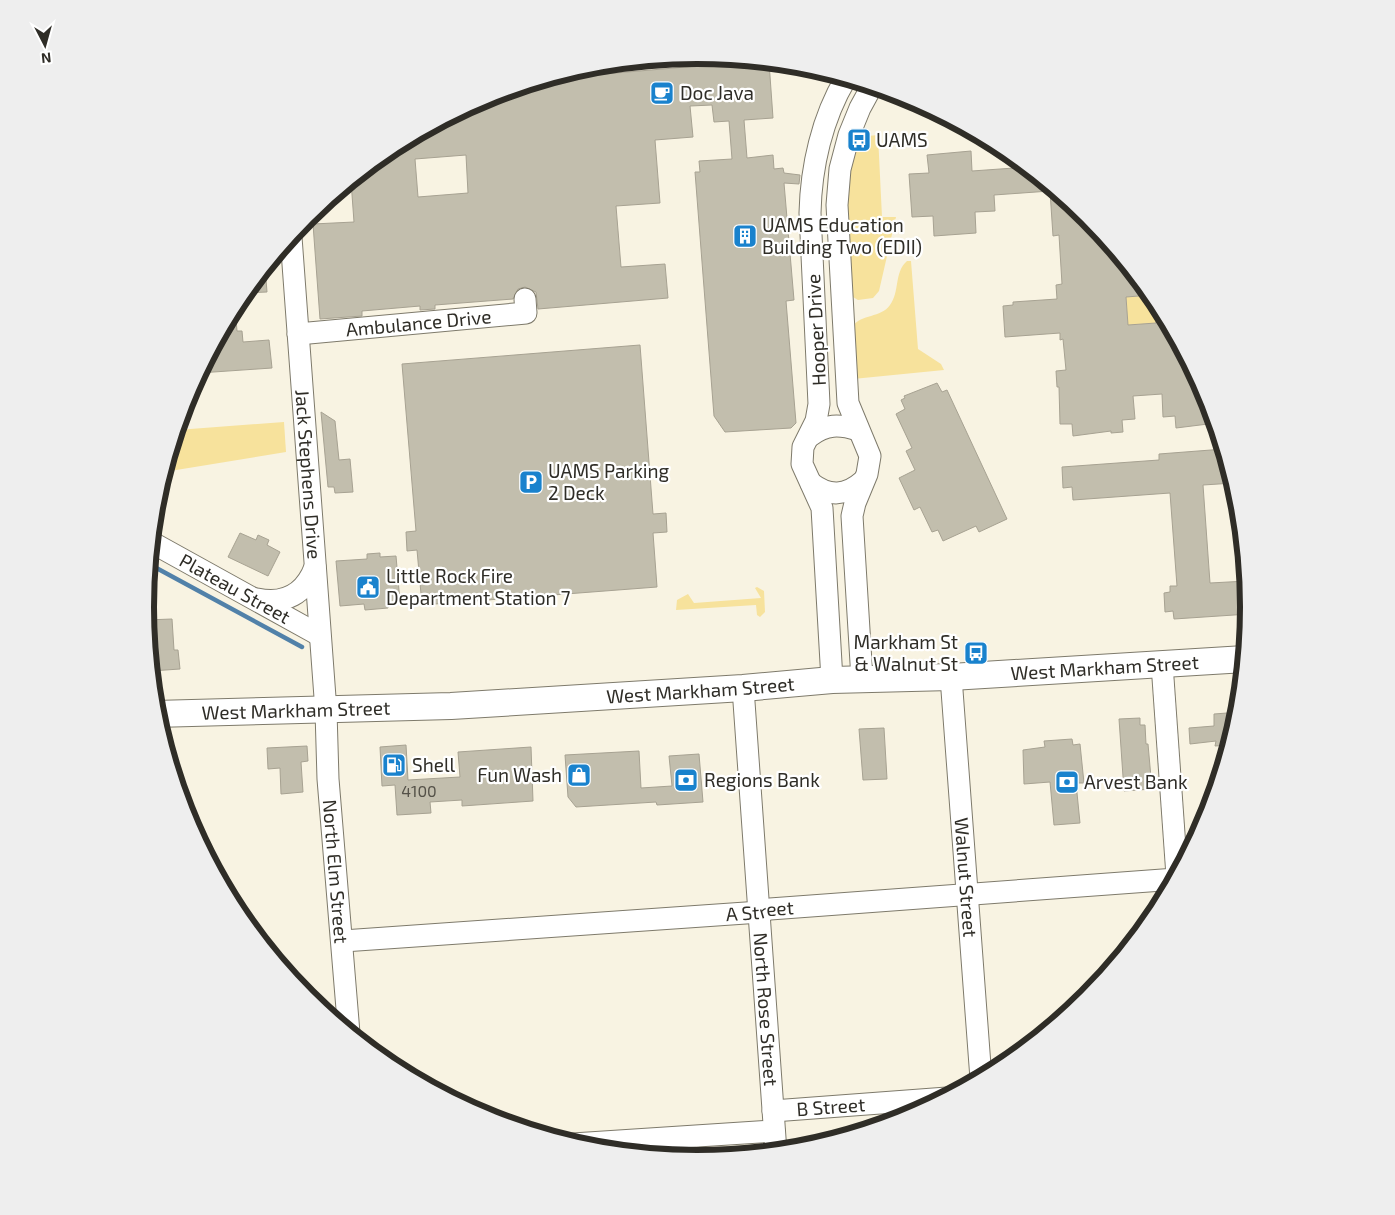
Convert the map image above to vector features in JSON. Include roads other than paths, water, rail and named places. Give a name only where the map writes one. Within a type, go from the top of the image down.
[{"type":"main road","name":"West Markham Street","points":[[164,714],[246,710],[326,711],[451,706],[742,688],[832,680],[951,677],[1239,658]]},
{"type":"street","name":"Hooper Drive","points":[[832,680],[822,508],[802,464],[803,447],[810,436],[820,404],[811,221],[812,183],[827,118],[843,84]]},
{"type":"street","name":"Hooper Drive","points":[[862,679],[852,516],[867,474],[870,456],[848,403],[836,205],[840,169],[849,135],[869,92]]},
{"type":"street","name":"Jack Stephens Drive","points":[[291,247],[326,711]]},
{"type":"street","name":"Ambulance Drive","points":[[298,334],[526,313],[525,298]]},
{"type":"street","points":[[810,436],[820,429],[833,425],[858,430]]},
{"type":"street","points":[[811,483],[820,490],[841,493],[854,489],[863,481]]},
{"type":"street","name":"Plateau Street","points":[[157,545],[319,635]]},
{"type":"street","points":[[253,598],[273,601],[292,597],[306,585],[315,567]]},
{"type":"street","points":[[1162,664],[1176,864]]},
{"type":"street","name":"Walnut Street","points":[[951,677],[980,1071]]},
{"type":"street","name":"North Rose Street","points":[[742,688],[760,912],[776,1146]]},
{"type":"street","name":"North Elm Street","points":[[326,711],[328,778],[349,1025]]},
{"type":"street","name":"A Street","points":[[343,942],[760,912],[770,909],[1169,878]]},
{"type":"street","name":"B Street","points":[[594,1142],[774,1121],[926,1101]]},
{"type":"waterway","points":[[155,567],[302,647]]},
{"type":"place","name":"Doc Java","points":[[662,93]]},
{"type":"place","name":"UAMS","points":[[859,140]]},
{"type":"place","name":"UAMS Education Building Two (EDII)","points":[[745,236]]},
{"type":"place","name":"UAMS Parking 2 Deck","points":[[531,482]]},
{"type":"place","name":"Little Rock Fire Department Station 7","points":[[368,587]]},
{"type":"place","name":"Markham St & Walnut St","points":[[976,653]]},
{"type":"place","name":"Shell","points":[[394,765]]},
{"type":"place","name":"Fun Wash","points":[[579,775]]},
{"type":"place","name":"Regions Bank","points":[[686,780]]},
{"type":"place","name":"Arvest Bank","points":[[1067,782]]}]
